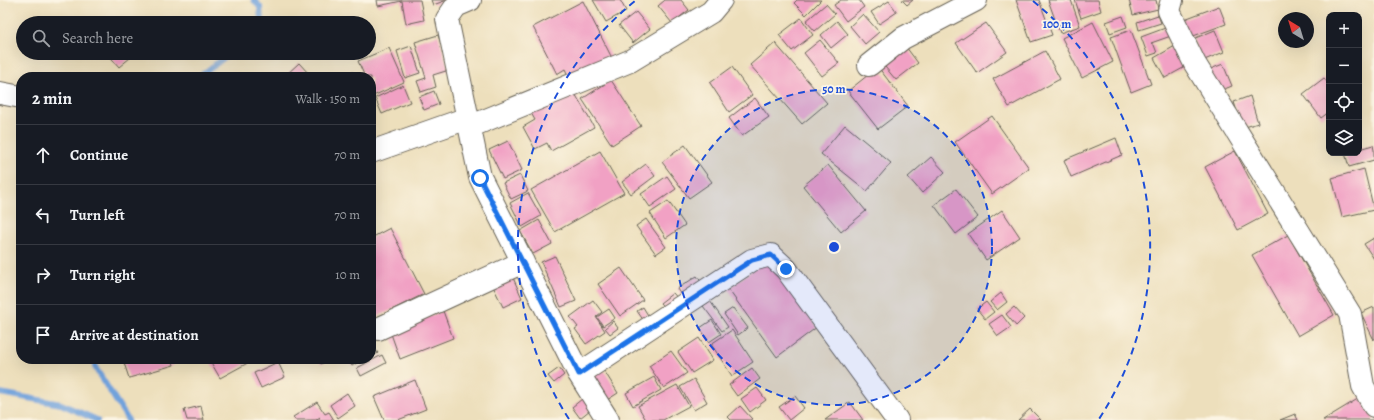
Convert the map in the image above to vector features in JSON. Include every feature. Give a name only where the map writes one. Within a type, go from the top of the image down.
[{"type":"street","points":[[470,0],[456,6],[447,20],[480,178],[579,374],[608,420]]},
{"type":"street","points":[[376,150],[468,122],[630,61],[710,12],[721,0]]},
{"type":"street","points":[[869,65],[903,38],[976,0]]},
{"type":"street","points":[[1172,0],[1169,11],[1195,64],[1350,314],[1363,386],[1374,406]]},
{"type":"street","points":[[0,93],[16,96]]},
{"type":"street","points":[[579,374],[752,260],[771,255],[786,269],[897,420]]},
{"type":"street","points":[[378,329],[523,262]]},
{"type":"building","points":[[377,0],[420,0],[424,20],[406,24],[402,1],[378,6]]},
{"type":"building","points":[[431,0],[447,0],[433,5]]},
{"type":"building","points":[[593,0],[620,0],[626,11],[606,22]]},
{"type":"building","points":[[665,0],[681,0],[689,10],[672,23],[658,6]]},
{"type":"building","points":[[797,0],[821,0],[806,15],[794,3]]},
{"type":"building","points":[[841,0],[859,0],[864,7],[846,21],[834,5]]},
{"type":"building","points":[[902,0],[913,0],[907,5]]},
{"type":"building","points":[[1016,0],[1039,0],[1052,35],[1031,42]]},
{"type":"building","points":[[1048,0],[1071,0],[1080,26],[1060,33]]},
{"type":"building","points":[[1075,0],[1098,0],[1101,11],[1081,18]]},
{"type":"building","points":[[1129,0],[1156,0],[1158,9],[1133,15]]},
{"type":"building","points":[[583,1],[613,60],[571,81],[565,69],[557,74],[533,27]]},
{"type":"building","points":[[889,1],[897,12],[879,24],[871,12]]},
{"type":"building","points":[[826,4],[835,14],[815,31],[806,21]]},
{"type":"building","points":[[1219,6],[1226,24],[1188,38],[1182,20]]},
{"type":"building","points":[[636,12],[650,29],[633,43],[619,25]]},
{"type":"building","points":[[863,14],[879,32],[865,44],[850,26]]},
{"type":"building","points":[[1158,15],[1161,23],[1139,30],[1137,22]]},
{"type":"building","points":[[1123,16],[1127,27],[1110,33],[1106,22]]},
{"type":"building","points":[[801,18],[813,35],[792,51],[779,35]]},
{"type":"building","points":[[837,21],[848,34],[831,48],[821,35]]},
{"type":"building","points":[[1093,22],[1113,62],[1082,78],[1062,38]]},
{"type":"building","points":[[986,23],[1007,52],[977,73],[956,43]]},
{"type":"building","points":[[1168,27],[1171,36],[1151,43],[1154,45],[1157,53],[1148,56],[1141,37]]},
{"type":"building","points":[[1131,30],[1151,84],[1131,92],[1111,37]]},
{"type":"building","points":[[1215,30],[1224,52],[1202,61],[1193,39]]},
{"type":"building","points":[[438,35],[449,70],[433,75],[436,87],[421,92],[417,81],[426,78],[415,42]]},
{"type":"building","points":[[820,40],[839,63],[822,76],[804,53]]},
{"type":"building","points":[[1182,42],[1194,62],[1165,78],[1154,58]]},
{"type":"building","points":[[775,43],[827,103],[802,124],[750,65]]},
{"type":"building","points":[[903,43],[918,63],[896,80],[880,61]]},
{"type":"building","points":[[411,46],[420,73],[405,78],[397,51]]},
{"type":"building","points":[[389,48],[404,82],[376,95],[376,72],[363,72],[358,61],[376,60],[376,53]]},
{"type":"building","points":[[1045,51],[1060,79],[1009,107],[993,79]]},
{"type":"building","points":[[113,60],[128,60],[119,67]]},
{"type":"building","points":[[299,63],[307,72],[289,72]]},
{"type":"building","points":[[1223,64],[1232,86],[1217,92],[1208,70]]},
{"type":"building","points":[[732,67],[752,95],[729,112],[710,83]]},
{"type":"building","points":[[878,67],[908,106],[878,129],[848,91]]},
{"type":"building","points":[[1324,78],[1326,80],[1326,114],[1321,118],[1303,94]]},
{"type":"building","points":[[611,80],[641,126],[612,145],[582,99]]},
{"type":"building","points":[[403,85],[410,102],[382,114],[376,98]]},
{"type":"building","points":[[573,90],[594,127],[551,151],[547,143],[535,149],[523,127],[535,120],[531,113]]},
{"type":"building","points":[[434,91],[439,104],[424,110],[419,97]]},
{"type":"building","points":[[1250,96],[1258,123],[1242,128],[1234,102]]},
{"type":"building","points":[[755,98],[769,117],[742,136],[729,118]]},
{"type":"building","points":[[992,116],[1029,168],[992,194],[955,142]]},
{"type":"building","points":[[845,125],[891,163],[867,191],[821,154]]},
{"type":"building","points":[[1116,138],[1122,155],[1071,177],[1064,160]]},
{"type":"building","points":[[508,141],[522,170],[503,179],[489,150]]},
{"type":"building","points":[[685,145],[712,182],[689,198],[662,162]]},
{"type":"building","points":[[1373,145],[1374,160],[1349,167],[1346,156],[1362,156],[1362,148]]},
{"type":"building","points":[[600,151],[624,193],[555,232],[531,190]]},
{"type":"building","points":[[1235,151],[1268,214],[1238,230],[1205,167]]},
{"type":"building","points":[[931,157],[945,172],[922,193],[908,177]]},
{"type":"building","points":[[646,164],[655,176],[631,194],[622,182]]},
{"type":"building","points":[[828,165],[866,211],[841,232],[803,186]]},
{"type":"building","points":[[1364,169],[1374,210],[1342,217],[1332,178]]},
{"type":"building","points":[[520,175],[528,191],[511,199],[503,183]]},
{"type":"building","points":[[667,176],[676,189],[650,207],[641,194]]},
{"type":"building","points":[[956,189],[978,217],[956,234],[934,205]]},
{"type":"building","points":[[528,193],[541,216],[522,227],[510,203]]},
{"type":"building","points":[[668,201],[685,225],[666,238],[650,213]]},
{"type":"building","points":[[1002,210],[1020,237],[986,260],[968,234]]},
{"type":"building","points":[[646,219],[666,247],[656,254],[636,226]]},
{"type":"building","points":[[539,220],[552,244],[533,254],[520,231]]},
{"type":"building","points":[[390,228],[424,294],[376,318],[376,235]]},
{"type":"building","points":[[1288,235],[1334,315],[1298,336],[1252,255]]},
{"type":"building","points":[[1374,238],[1374,259],[1364,244]]},
{"type":"building","points":[[555,256],[576,301],[561,307],[541,262]]},
{"type":"building","points":[[767,259],[817,327],[777,357],[728,289]]},
{"type":"building","points":[[621,268],[643,300],[620,316],[598,284]]},
{"type":"building","points":[[510,271],[522,298],[503,307],[490,280]]},
{"type":"building","points":[[697,276],[702,283],[683,298],[677,289]]},
{"type":"building","points":[[673,293],[680,301],[667,311],[660,303]]},
{"type":"building","points":[[1001,293],[1007,302],[997,310],[990,302]]},
{"type":"building","points":[[593,300],[602,312],[596,317],[605,331],[586,344],[575,329],[578,327],[570,317]]},
{"type":"building","points":[[710,301],[728,327],[722,331],[703,306]]},
{"type":"building","points":[[986,302],[994,312],[985,319],[977,309]]},
{"type":"building","points":[[643,307],[649,317],[644,321],[637,311]]},
{"type":"building","points":[[1014,307],[1024,318],[1016,326],[1006,314]]},
{"type":"building","points":[[1374,307],[1374,340],[1361,313]]},
{"type":"building","points":[[733,308],[748,328],[738,335],[724,314]]},
{"type":"building","points":[[609,309],[615,318],[603,326],[597,317]]},
{"type":"building","points":[[443,311],[453,338],[400,359],[390,331]]},
{"type":"building","points":[[1002,315],[1011,327],[998,336],[989,324]]},
{"type":"building","points":[[712,320],[721,334],[709,342],[700,328]]},
{"type":"building","points":[[613,321],[618,328],[610,334],[605,328]]},
{"type":"building","points":[[732,330],[753,362],[732,376],[711,344]]},
{"type":"building","points":[[699,338],[713,360],[692,373],[678,352]]},
{"type":"building","points":[[671,351],[687,373],[664,388],[649,366]]},
{"type":"building","points":[[382,355],[386,363],[361,376],[357,368],[365,364],[376,364],[376,358]]},
{"type":"building","points":[[124,364],[174,365],[129,378]]},
{"type":"building","points":[[212,364],[246,364],[220,378]]},
{"type":"building","points":[[274,364],[279,364],[285,377],[261,388],[254,373]]},
{"type":"building","points":[[559,368],[564,375],[554,383],[548,376]]},
{"type":"building","points":[[752,368],[760,379],[737,396],[729,385]]},
{"type":"building","points":[[603,369],[618,393],[607,400],[592,376]]},
{"type":"building","points":[[654,377],[661,390],[633,406],[626,393]]},
{"type":"building","points":[[694,379],[707,402],[694,410],[680,387]]},
{"type":"building","points":[[415,380],[426,409],[398,420],[384,420],[374,397]]},
{"type":"building","points":[[677,385],[689,406],[663,420],[646,420],[638,406]]},
{"type":"building","points":[[757,388],[766,400],[750,412],[741,399]]},
{"type":"building","points":[[347,393],[355,406],[338,418],[330,405]]},
{"type":"building","points":[[587,395],[595,406],[580,418],[572,407]]},
{"type":"building","points":[[795,396],[804,408],[789,420],[779,407]]},
{"type":"building","points":[[1361,397],[1374,420],[1323,420]]},
{"type":"building","points":[[317,402],[325,414],[329,412],[334,420],[317,420],[320,417],[316,420],[295,420],[293,417]]},
{"type":"building","points":[[850,402],[863,420],[825,420]]},
{"type":"building","points":[[201,406],[204,420],[187,420],[184,410]]},
{"type":"building","points":[[740,406],[752,419],[731,420],[728,417]]},
{"type":"building","points":[[1030,409],[1041,420],[1018,420]]},
{"type":"building","points":[[1295,414],[1298,420],[1280,420]]},
{"type":"waterway","points":[[254,0],[260,7],[261,16]]},
{"type":"waterway","points":[[205,72],[221,60]]},
{"type":"waterway","points":[[95,364],[95,367],[128,420]]},
{"type":"waterway","points":[[0,393],[61,404],[97,420]]},
{"type":"route","points":[[480,178],[579,374],[752,260],[771,255],[786,269]]}]
